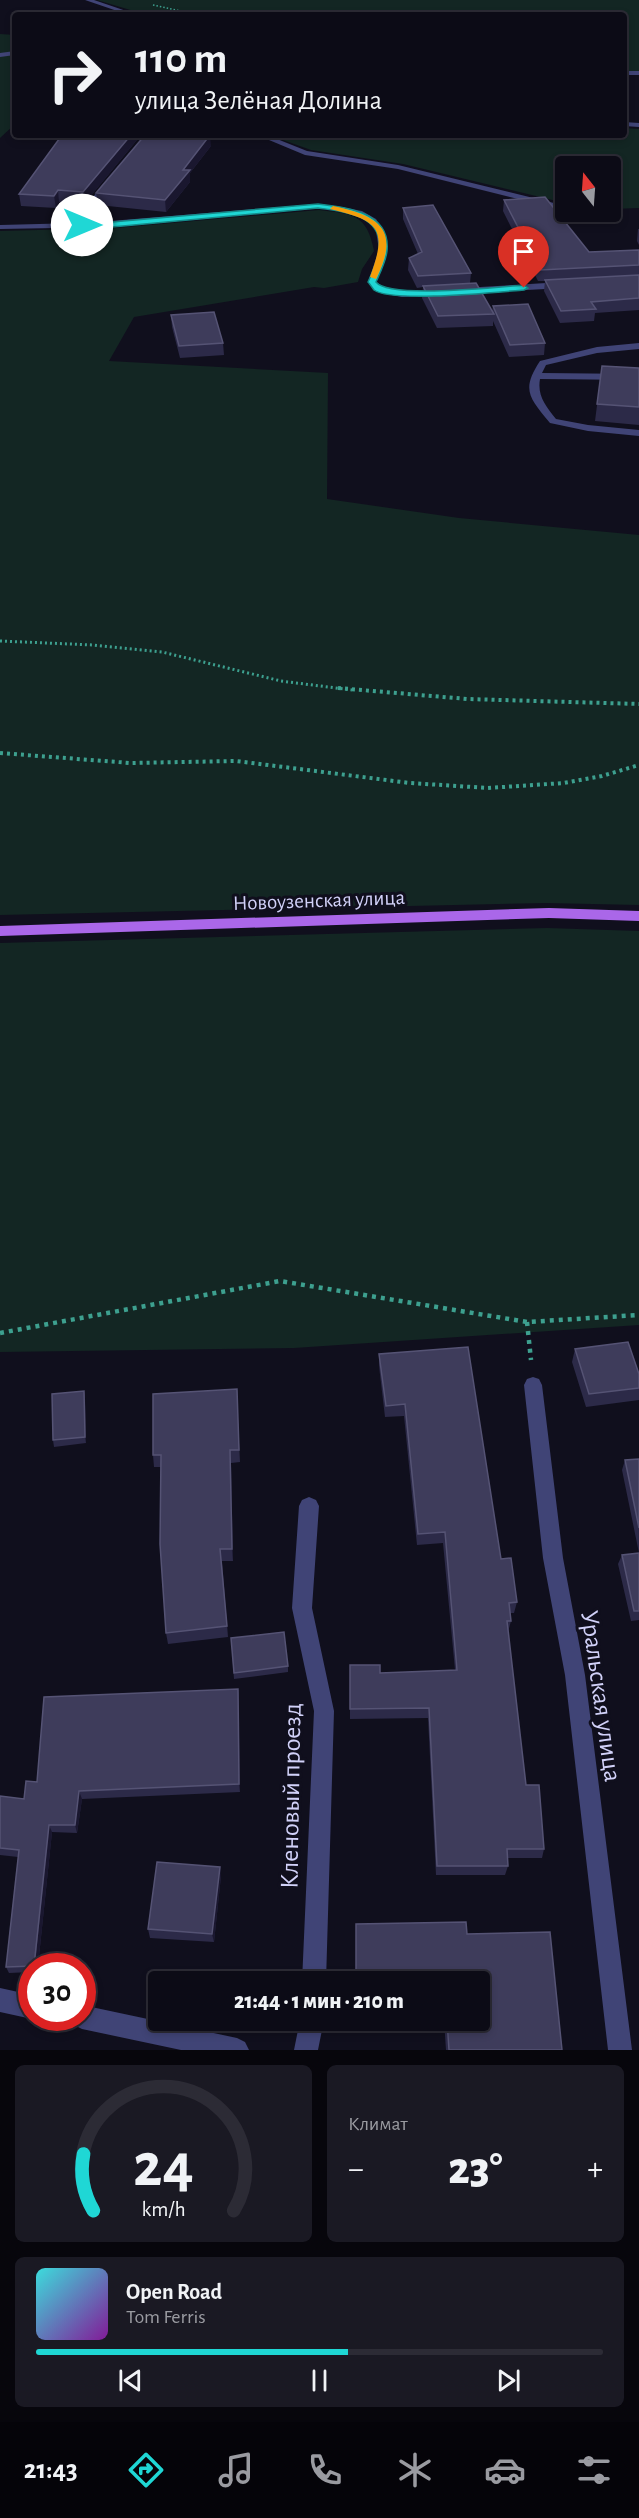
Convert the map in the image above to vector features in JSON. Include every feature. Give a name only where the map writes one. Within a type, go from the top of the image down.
[{"type":"main road","name":"Новоузенская улица","points":[[0,931],[549,914],[639,916]]},
{"type":"street","points":[[88,0],[126,12]]},
{"type":"street","points":[[268,138],[305,153],[398,167],[555,206]]},
{"type":"street","points":[[82,225],[81,217],[111,180]]},
{"type":"street","points":[[0,227],[112,225],[318,206],[359,213],[373,221],[381,231],[383,250],[372,282],[377,289],[394,294],[413,294],[570,285]]},
{"type":"street","points":[[639,346],[597,350],[543,363],[534,376],[535,398],[553,421],[588,428],[639,433]]},
{"type":"street","points":[[534,376],[639,377]]},
{"type":"street","name":"Уральская улица","points":[[533,1385],[553,1558],[575,1676],[620,2050]]},
{"type":"street","name":"Кленовый проезд","points":[[309,1506],[302,1608],[324,1711],[314,1971]]},
{"type":"street","points":[[0,2000],[18,2004]]},
{"type":"street","points":[[96,2021],[237,2050]]},
{"type":"street","points":[[306,2050],[310,2031]]},
{"type":"path","points":[[145,3],[186,12]]},
{"type":"path","points":[[0,641],[120,645],[186,657],[292,682],[393,695],[557,704],[639,704]]},
{"type":"path","points":[[0,753],[68,761],[152,763],[220,760],[284,766],[416,785],[509,789],[609,776],[639,765]]},
{"type":"path","points":[[0,1333],[280,1281],[527,1322],[639,1315]]},
{"type":"path","points":[[527,1322],[533,1385]]},
{"type":"green space","points":[[97,0],[639,0],[639,71],[627,71],[627,12],[137,12]]},
{"type":"green space","points":[[0,34],[12,35],[12,127],[0,138]]},
{"type":"green space","points":[[627,128],[639,129],[639,208],[621,209],[621,156],[555,156],[555,201],[403,164],[311,150],[277,138],[627,138]]},
{"type":"green space","points":[[319,210],[357,218],[367,230],[374,251],[362,269],[358,282],[324,288],[314,287],[134,317],[109,361],[328,373],[327,499],[459,518],[639,535],[639,905],[546,903],[0,915],[0,231],[116,228]]},
{"type":"green space","points":[[547,928],[639,931],[639,1325],[294,1348],[0,1352],[0,943]]},
{"type":"building","points":[[60,138],[128,138],[83,192],[58,190],[54,196],[19,194]]},
{"type":"building","points":[[142,138],[208,138],[183,170],[190,170],[165,200],[96,193]]},
{"type":"building","points":[[545,197],[555,210],[555,222],[565,222],[589,252],[639,250],[639,265],[540,270],[504,200]]},
{"type":"building","points":[[433,205],[471,273],[418,276],[409,258],[422,252],[403,208]]},
{"type":"building","points":[[639,275],[639,298],[591,302],[596,309],[561,311],[545,280]]},
{"type":"building","points":[[476,283],[494,314],[438,316],[423,286]]},
{"type":"building","points":[[528,304],[545,343],[510,345],[493,306]]},
{"type":"building","points":[[214,312],[223,343],[179,346],[171,315]]},
{"type":"building","points":[[602,366],[639,368],[639,407],[597,404]]},
{"type":"building","points":[[628,1342],[639,1374],[639,1388],[589,1394],[575,1349]]},
{"type":"building","points":[[468,1347],[501,1559],[511,1558],[517,1602],[509,1603],[511,1621],[507,1621],[526,1785],[539,1785],[544,1849],[507,1849],[508,1866],[437,1866],[429,1708],[350,1709],[350,1665],[380,1665],[380,1673],[457,1670],[445,1532],[418,1534],[405,1404],[386,1406],[379,1354]]},
{"type":"building","points":[[237,1389],[239,1450],[230,1450],[232,1549],[220,1549],[227,1626],[166,1633],[160,1544],[161,1455],[153,1455],[153,1394]]},
{"type":"building","points":[[84,1391],[85,1437],[53,1440],[52,1394]]},
{"type":"building","points":[[639,1459],[639,1528],[625,1460]]},
{"type":"building","points":[[639,1553],[639,1611],[634,1611],[622,1555]]},
{"type":"building","points":[[284,1632],[288,1666],[234,1673],[231,1638]]},
{"type":"building","points":[[238,1689],[239,1784],[79,1791],[75,1825],[49,1825],[35,1953],[18,1953],[18,1967],[6,1967],[19,1850],[0,1848],[0,1796],[24,1799],[26,1781],[37,1782],[44,1697]]},
{"type":"building","points":[[157,1862],[220,1867],[212,1934],[148,1929]]},
{"type":"building","points":[[466,1922],[467,1934],[550,1932],[562,2050],[449,2050],[448,2031],[490,2031],[490,1971],[356,1971],[356,1924]]},
{"type":"slow traffic","points":[[333,208],[359,213],[373,221],[381,231],[383,250],[374,277]]},
{"type":"route","points":[[82,225],[112,225],[318,206],[341,209],[359,213],[373,221],[381,231],[383,250],[372,282],[377,289],[394,294],[413,294],[524,288]]}]
